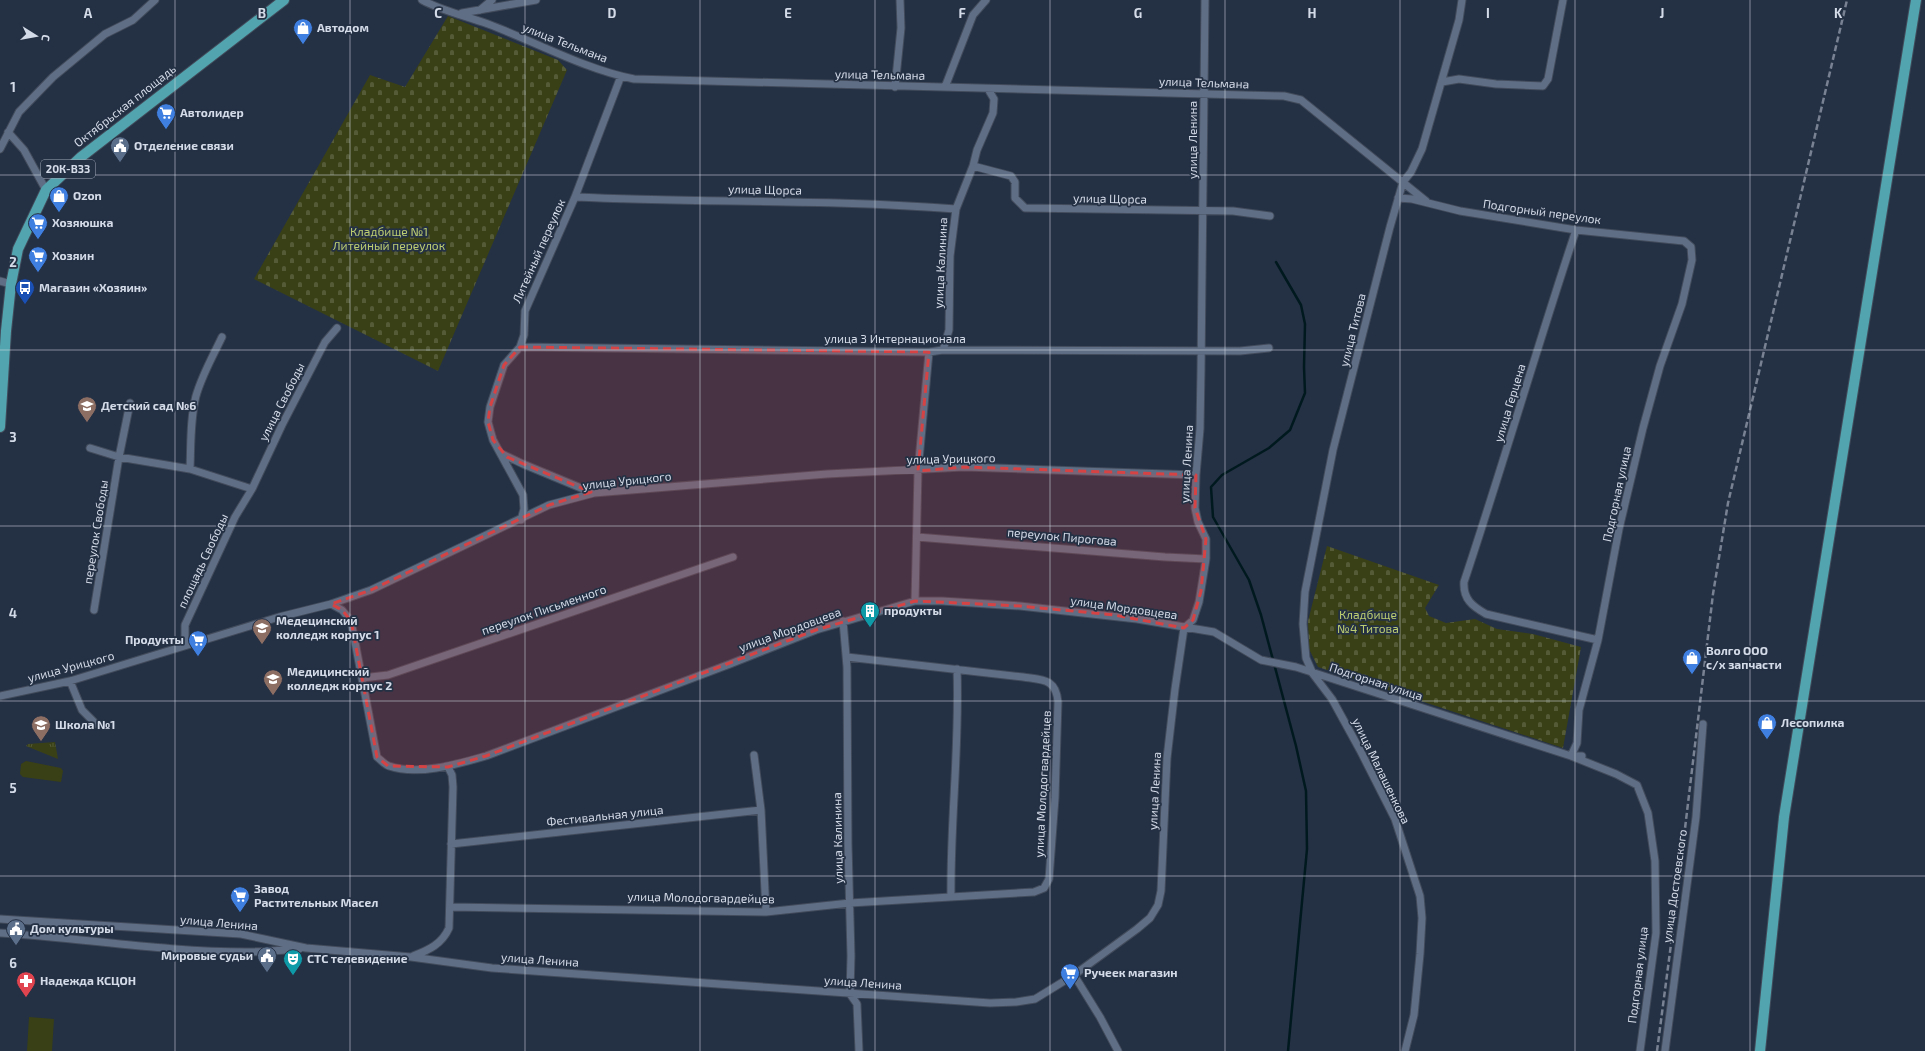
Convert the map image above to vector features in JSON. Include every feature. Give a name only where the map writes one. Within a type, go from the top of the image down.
[{"type":"main road","name":"Октябрьская площадь","points":[[0,427],[0,410],[11,284],[18,249],[46,190],[81,157],[284,0]]},
{"type":"main road","points":[[1760,1051],[1773,944],[1784,817],[1916,0]]},
{"type":"street","points":[[0,148],[19,112],[53,77],[105,34],[133,20],[155,0]]},
{"type":"street","name":"улица Тельмана","points":[[422,0],[621,76],[634,79],[1284,96],[1301,100],[1430,205]]},
{"type":"street","points":[[479,11],[492,0]]},
{"type":"street","points":[[460,14],[536,0]]},
{"type":"street","points":[[896,87],[901,28],[900,0]]},
{"type":"street","points":[[945,87],[974,16],[986,0]]},
{"type":"street","name":"улица Ленина","points":[[0,919],[241,934],[306,948],[411,957],[492,968],[990,1003],[1016,1002],[1035,999],[1074,975],[1137,929],[1150,918],[1158,905],[1161,891],[1166,758],[1184,628],[1193,620],[1199,602],[1206,559],[1206,540],[1198,522],[1195,508],[1200,429],[1205,0]]},
{"type":"street","name":"улица Титова","points":[[1312,674],[1306,658],[1303,624],[1305,592],[1316,529],[1333,450],[1398,198],[1403,182],[1411,172],[1422,149],[1459,20],[1462,0]]},
{"type":"street","points":[[1442,82],[1459,79],[1496,84],[1543,86],[1548,79],[1563,0]]},
{"type":"street","name":"Литейный переулок","points":[[521,520],[524,509],[523,495],[493,440],[488,422],[490,407],[504,365],[520,347],[524,335],[524,311],[575,198],[621,76]]},
{"type":"street","name":"улица Калинина","points":[[943,350],[949,330],[950,256],[956,209],[973,166],[977,150],[993,113],[994,99],[988,89]]},
{"type":"street","points":[[8,132],[24,150],[46,190]]},
{"type":"street","name":"улица Щорса","points":[[973,166],[1011,176],[1015,182],[1015,198],[1025,208],[1203,210],[1233,211],[1270,216]]},
{"type":"street","name":"улица Щорса","points":[[575,198],[650,201],[887,204],[956,209]]},
{"type":"street","name":"Подгорный переулок","points":[[1398,198],[1412,199],[1430,205],[1576,230],[1684,241]]},
{"type":"street","name":"улица Герцена","points":[[1576,230],[1544,326],[1498,479],[1464,582],[1463,593],[1474,607],[1486,614],[1598,640]]},
{"type":"street","name":"Подгорная улица","points":[[1571,756],[1577,744],[1579,710],[1598,640],[1620,529],[1643,428],[1651,404],[1660,366],[1682,304],[1692,260],[1691,247],[1684,241]]},
{"type":"street","points":[[0,281],[11,284]]},
{"type":"street","name":"улица Свободы","points":[[252,488],[282,425],[325,342],[336,328]]},
{"type":"street","points":[[190,469],[192,423],[196,396],[206,368],[222,337]]},
{"type":"street","name":"улица 3 Интернационала","points":[[520,347],[929,352],[943,350],[1240,351],[1269,348]]},
{"type":"street","points":[[915,601],[918,471],[929,352]]},
{"type":"street","points":[[119,457],[130,404]]},
{"type":"street","points":[[90,448],[119,457],[190,469],[252,488]]},
{"type":"street","points":[[500,452],[523,464],[594,493]]},
{"type":"street","name":"переулок Свободы","points":[[94,610],[119,457]]},
{"type":"street","name":"улица Урицкого","points":[[0,696],[70,681],[184,645],[279,617],[331,604],[371,590],[521,520],[549,505],[594,493],[827,474],[964,468],[1196,476]]},
{"type":"street","name":"площадь Свободы","points":[[184,645],[185,625],[235,517],[252,488]]},
{"type":"street","name":"переулок Пирогова","points":[[917,537],[1206,559]]},
{"type":"street","name":"переулок Письменного","points":[[362,678],[388,675],[733,557]]},
{"type":"street","name":"улица Мордовцева","points":[[331,604],[342,610],[351,621],[378,757],[388,766],[402,769],[448,767],[486,756],[816,630],[915,601],[942,601],[1020,606],[1114,615],[1214,632],[1245,652],[1269,662],[1296,668],[1312,674]]},
{"type":"street","name":"улица Калинина","points":[[843,621],[847,657],[850,994],[857,1004],[859,1051]]},
{"type":"street","name":"улица Молодогвардейцев","points":[[450,907],[766,912],[850,903],[1034,892],[1044,888],[1049,879],[1055,798],[1058,702],[1055,687],[1048,682],[957,669],[847,657]]},
{"type":"street","points":[[1296,668],[1303,664],[1306,658]]},
{"type":"street","points":[[951,897],[951,847],[958,712],[957,669]]},
{"type":"street","name":"Подгорная улица","points":[[1312,674],[1571,756],[1616,774],[1637,785],[1648,814],[1655,861],[1656,933],[1640,1051]]},
{"type":"street","name":"улица Малашенкова","points":[[1312,674],[1332,699],[1395,819],[1420,896],[1422,918],[1420,954],[1414,1015],[1405,1051]]},
{"type":"street","points":[[70,681],[82,710],[96,724]]},
{"type":"street","name":"улица Достоевского","points":[[1665,1051],[1696,817],[1703,724]]},
{"type":"street","points":[[754,755],[761,810],[766,912]]},
{"type":"street","name":"Подгорная улица","points":[[1571,756],[1582,756]]},
{"type":"street","points":[[411,957],[428,950],[444,939],[449,928],[452,775],[448,767]]},
{"type":"street","name":"Фестивальная улица","points":[[451,844],[761,810]]},
{"type":"street","points":[[0,933],[202,950],[248,952],[306,948]]},
{"type":"street","points":[[1074,975],[1118,1051]]},
{"type":"highlighted area","points":[[520,347],[929,352],[918,471],[964,467],[1196,475],[1195,508],[1206,539],[1201,591],[1193,620],[1184,628],[1114,615],[1020,606],[915,601],[816,630],[486,756],[448,767],[388,766],[377,757],[351,621],[342,610],[331,604],[371,590],[549,505],[591,492],[507,457],[493,440],[488,422],[490,407],[504,365]]},
{"type":"green space","name":"Кладбище №1 Литейный переулок","points":[[448,16],[558,60],[567,70],[438,371],[254,279],[370,75],[405,87]]},
{"type":"green space","name":"Кладбище №4 Титова","points":[[1327,546],[1439,585],[1425,608],[1429,616],[1446,623],[1475,619],[1497,629],[1533,634],[1581,647],[1563,748],[1318,667],[1309,649],[1308,621]]},
{"type":"green space","points":[[55,742],[58,759],[26,746],[28,744]]},
{"type":"green space","points":[[26,761],[61,768],[63,771],[61,782],[23,777],[20,774],[21,764]]},
{"type":"green space","points":[[29,1017],[54,1019],[52,1051],[27,1051]]},
{"type":"waterway","points":[[1276,262],[1301,305],[1305,324],[1305,393],[1290,430],[1269,448],[1222,475],[1211,487],[1213,517],[1249,580],[1261,615],[1296,746],[1306,791],[1307,849],[1288,1051]]},
{"type":"railway","points":[[1657,1051],[1713,594],[1728,503],[1847,0]]},
{"type":"place","name":"Автодом","points":[[303,45]]},
{"type":"place","name":"Автолидер","points":[[166,130]]},
{"type":"place","name":"Отделение связи","points":[[120,163]]},
{"type":"place","name":"Ozon","points":[[59,213]]},
{"type":"place","name":"Хозяюшка","points":[[38,240]]},
{"type":"place","name":"Хозяин","points":[[38,273]]},
{"type":"place","name":"Магазин «Хозяин»","points":[[25,305]]},
{"type":"place","name":"Детский сад №6","points":[[87,423]]},
{"type":"place","name":"продукты","points":[[870,628]]},
{"type":"place","name":"Медецинский колледж корпус 1","points":[[262,645]]},
{"type":"place","name":"Продукты","points":[[198,657]]},
{"type":"place","name":"Волго ООО с/х запчасти","points":[[1692,675]]},
{"type":"place","name":"Медицинский колледж корпус 2","points":[[273,696]]},
{"type":"place","name":"Лесопилка","points":[[1767,740]]},
{"type":"place","name":"Школа №1","points":[[41,742]]},
{"type":"place","name":"Завод Растительных Масел","points":[[240,913]]},
{"type":"place","name":"Дом культуры","points":[[16,946]]},
{"type":"place","name":"Мировые судьи","points":[[267,973]]},
{"type":"place","name":"СТС телевидение","points":[[293,976]]},
{"type":"place","name":"Ручеек магазин","points":[[1070,990]]},
{"type":"place","name":"Надежда КСЦОН","points":[[26,998]]}]
